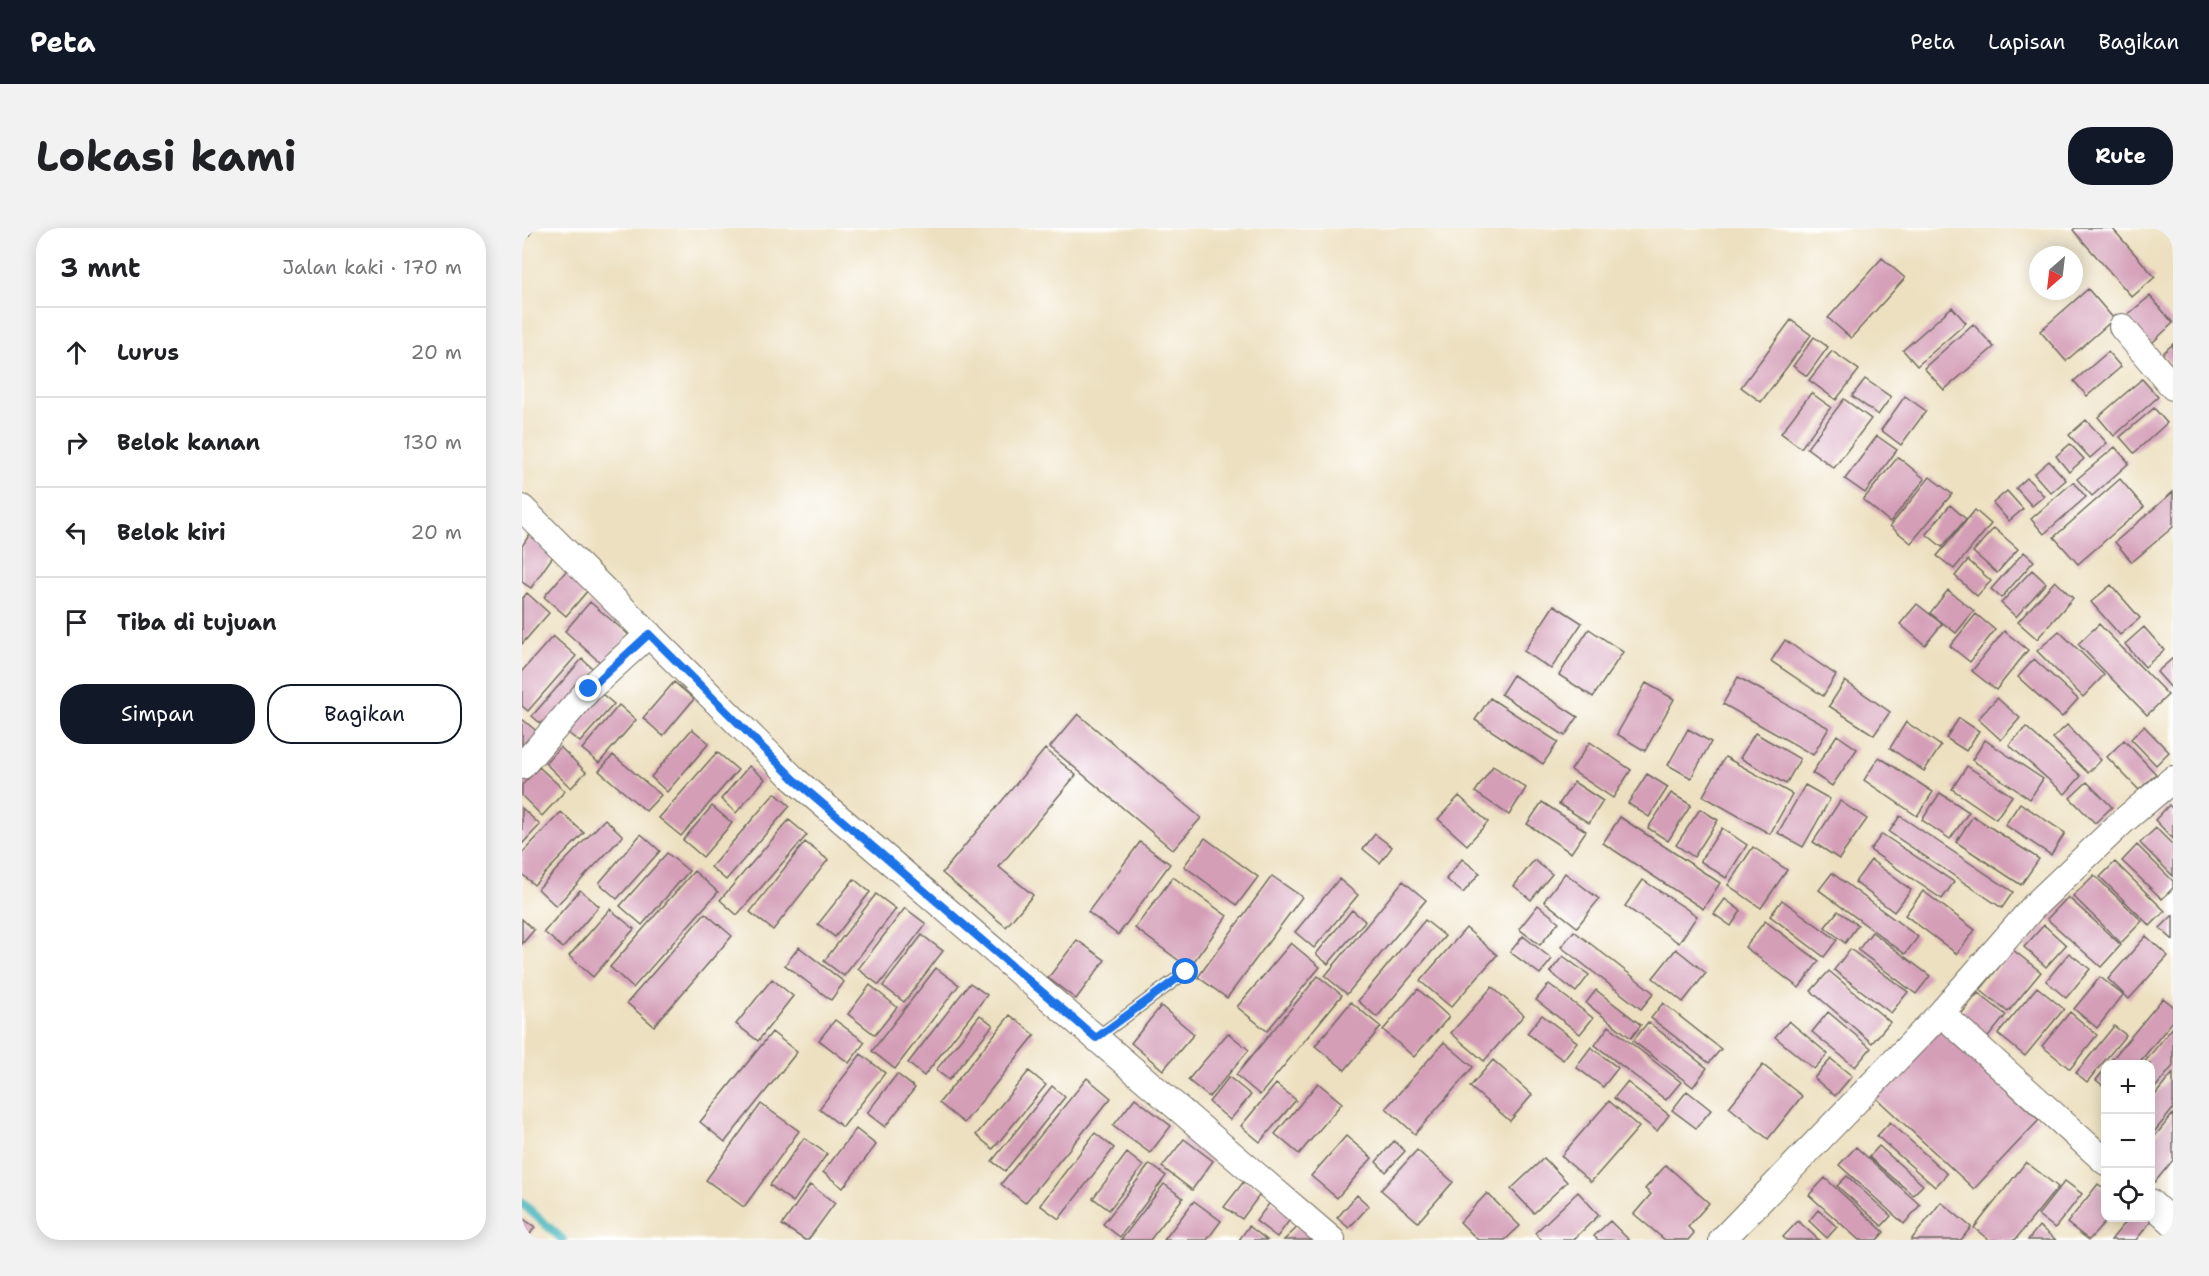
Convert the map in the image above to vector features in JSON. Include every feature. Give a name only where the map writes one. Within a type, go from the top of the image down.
[{"type":"street","points":[[2122,327],[2173,387]]},
{"type":"street","points":[[522,508],[795,780],[1332,1240]]},
{"type":"street","points":[[522,766],[589,689],[649,634]]},
{"type":"street","points":[[1722,1240],[1941,1012],[2035,905],[2122,822],[2173,779]]},
{"type":"street","points":[[1941,1012],[2101,1157]]},
{"type":"street","points":[[2155,1206],[2173,1223]]},
{"type":"lane","points":[[1096,1038],[1186,972]]},
{"type":"building","points":[[2075,228],[2112,228],[2155,277],[2132,297],[2073,230]]},
{"type":"building","points":[[1882,258],[1905,278],[1851,338],[1828,318]]},
{"type":"building","points":[[2088,289],[2114,319],[2066,361],[2040,331],[2075,300],[2083,300],[2083,293]]},
{"type":"building","points":[[2150,296],[2173,323],[2151,344],[2126,316]]},
{"type":"building","points":[[1952,307],[1966,323],[1917,366],[1903,350]]},
{"type":"building","points":[[1791,320],[1811,335],[1761,402],[1741,387]]},
{"type":"building","points":[[1973,324],[1994,347],[1944,390],[1924,368]]},
{"type":"building","points":[[1814,337],[1828,347],[1807,376],[1793,366]]},
{"type":"building","points":[[2173,344],[2173,367],[2162,354]]},
{"type":"building","points":[[1832,351],[1859,370],[1836,400],[1809,380]]},
{"type":"building","points":[[2108,352],[2121,367],[2087,396],[2074,381]]},
{"type":"building","points":[[1865,379],[1891,397],[1878,415],[1852,396]]},
{"type":"building","points":[[2142,379],[2158,397],[2114,436],[2098,417]]},
{"type":"building","points":[[1811,393],[1831,407],[1801,448],[1781,433]]},
{"type":"building","points":[[1905,396],[1926,411],[1901,445],[1881,430]]},
{"type":"building","points":[[1844,399],[1871,419],[1834,468],[1807,448]]},
{"type":"building","points":[[2154,408],[2167,423],[2134,453],[2120,437]]},
{"type":"building","points":[[2086,420],[2107,443],[2090,458],[2069,435]]},
{"type":"building","points":[[1877,436],[1897,450],[1865,493],[1845,479]]},
{"type":"building","points":[[2070,444],[2084,459],[2069,472],[2056,456]]},
{"type":"building","points":[[2115,447],[2129,463],[2092,496],[2077,479]]},
{"type":"building","points":[[1898,457],[1925,479],[1890,522],[1863,500]]},
{"type":"building","points":[[2049,461],[2066,480],[2051,493],[2034,474]]},
{"type":"building","points":[[1930,477],[1952,494],[1911,543],[1890,526]]},
{"type":"building","points":[[2027,478],[2044,496],[2032,506],[2016,488]]},
{"type":"building","points":[[2120,479],[2144,507],[2078,564],[2054,537]]},
{"type":"building","points":[[2073,482],[2086,497],[2044,534],[2031,519]]},
{"type":"building","points":[[2007,491],[2023,509],[2009,521],[1993,503]]},
{"type":"building","points":[[2173,492],[2173,527],[2132,562],[2115,542]]},
{"type":"building","points":[[1950,505],[1966,519],[1942,547],[1926,534]]},
{"type":"building","points":[[1975,510],[1991,524],[1954,569],[1937,556]]},
{"type":"building","points":[[1994,528],[2018,549],[1997,573],[1973,552]]},
{"type":"building","points":[[530,534],[556,552],[531,588],[522,582],[522,546]]},
{"type":"building","points":[[2024,552],[2034,561],[2001,598],[1991,589]]},
{"type":"building","points":[[1968,560],[1991,581],[1977,596],[1955,576]]},
{"type":"building","points":[[567,570],[589,589],[566,616],[544,597]]},
{"type":"building","points":[[2032,570],[2046,583],[2016,617],[2001,603]]},
{"type":"building","points":[[2055,581],[2073,598],[2037,639],[2018,622]]},
{"type":"building","points":[[2111,585],[2140,618],[2120,635],[2091,602]]},
{"type":"building","points":[[1948,590],[1974,611],[1956,633],[1930,613]]},
{"type":"building","points":[[527,593],[549,613],[522,644],[522,599]]},
{"type":"building","points":[[590,602],[629,635],[603,665],[565,631]]},
{"type":"building","points":[[1917,604],[1942,624],[1925,645],[1900,624]]},
{"type":"building","points":[[1554,605],[1582,623],[1551,669],[1524,651]]},
{"type":"building","points":[[1976,614],[1995,630],[1970,662],[1950,646]]},
{"type":"building","points":[[2099,624],[2168,695],[2147,715],[2078,644]]},
{"type":"building","points":[[2144,627],[2164,650],[2145,667],[2125,644]]},
{"type":"building","points":[[1589,629],[1623,652],[1593,697],[1559,675]]},
{"type":"building","points":[[2004,631],[2028,650],[1996,690],[1972,671]]},
{"type":"building","points":[[2059,631],[2104,675],[2083,697],[2037,651]]},
{"type":"building","points":[[553,636],[576,656],[528,711],[522,706],[522,671]]},
{"type":"building","points":[[1785,640],[1836,675],[1823,696],[1771,661]]},
{"type":"building","points":[[2173,658],[2173,690],[2157,672]]},
{"type":"building","points":[[582,659],[599,674],[549,731],[532,716]]},
{"type":"building","points":[[2034,659],[2078,699],[2062,717],[2018,677]]},
{"type":"building","points":[[1513,675],[1578,717],[1565,736],[1501,694]]},
{"type":"building","points":[[1738,677],[1829,728],[1813,755],[1723,704]]},
{"type":"building","points":[[1845,681],[1890,712],[1874,735],[1829,706]]},
{"type":"building","points":[[674,682],[694,699],[663,736],[643,718]]},
{"type":"building","points":[[1646,683],[1674,699],[1645,751],[1617,734]]},
{"type":"building","points":[[602,694],[614,704],[580,742],[568,733]]},
{"type":"building","points":[[1490,698],[1558,742],[1543,764],[1475,720]]},
{"type":"building","points":[[1997,698],[2020,718],[2001,740],[1978,719]]},
{"type":"building","points":[[619,705],[636,720],[599,763],[582,749]]},
{"type":"building","points":[[1078,714],[1201,818],[1173,850],[1050,747]]},
{"type":"building","points":[[1959,718],[1979,731],[1966,751],[1946,738]]},
{"type":"building","points":[[522,719],[540,734],[522,755]]},
{"type":"building","points":[[1906,722],[1941,746],[1924,771],[1890,748]]},
{"type":"building","points":[[2067,725],[2101,760],[2088,773],[2053,738]]},
{"type":"building","points":[[2144,726],[2169,752],[2156,765],[2131,739]]},
{"type":"building","points":[[2026,727],[2081,776],[2065,794],[2009,745]]},
{"type":"building","points":[[692,729],[709,743],[667,792],[651,777]]},
{"type":"building","points":[[1688,729],[1711,742],[1691,778],[1668,765]]},
{"type":"building","points":[[1755,733],[1800,759],[1786,784],[1740,758]]},
{"type":"building","points":[[1837,735],[1857,749],[1832,786],[1812,773]]},
{"type":"building","points":[[1985,740],[2043,779],[2030,799],[1972,760]]},
{"type":"building","points":[[2124,740],[2156,774],[2139,790],[2107,757]]},
{"type":"building","points":[[1590,742],[1631,770],[1613,798],[1571,770]]},
{"type":"building","points":[[560,747],[586,772],[571,788],[545,763]]},
{"type":"building","points":[[1045,749],[1076,775],[999,867],[1033,895],[1006,927],[942,873]]},
{"type":"building","points":[[717,752],[738,770],[681,836],[659,818]]},
{"type":"building","points":[[613,755],[661,795],[646,811],[599,771]]},
{"type":"building","points":[[1725,757],[1792,794],[1770,834],[1703,796]]},
{"type":"building","points":[[1879,757],[1933,792],[1917,816],[1864,780]]},
{"type":"building","points":[[749,766],[765,779],[736,813],[721,799]]},
{"type":"building","points":[[1493,766],[1526,788],[1509,815],[1475,792]]},
{"type":"building","points":[[1967,766],[2012,796],[1996,819],[1952,789]]},
{"type":"building","points":[[539,767],[565,791],[542,816],[522,796],[522,785]]},
{"type":"building","points":[[1647,774],[1668,787],[1649,817],[1628,803]]},
{"type":"building","points":[[1574,782],[1603,801],[1589,823],[1559,804]]},
{"type":"building","points":[[2087,782],[2112,807],[2095,823],[2070,798]]},
{"type":"building","points":[[1805,785],[1830,799],[1803,847],[1778,833]]},
{"type":"building","points":[[775,793],[790,806],[726,880],[711,867]]},
{"type":"building","points":[[1671,793],[1691,805],[1668,841],[1648,828]]},
{"type":"building","points":[[1940,793],[1969,812],[1950,839],[1922,820]]},
{"type":"building","points":[[1459,796],[1488,822],[1467,845],[1438,819]]},
{"type":"building","points":[[1840,801],[1867,819],[1839,859],[1813,842]]},
{"type":"building","points":[[1542,802],[1586,831],[1571,853],[1527,824]]},
{"type":"building","points":[[2020,803],[2065,833],[2051,855],[2005,825]]},
{"type":"building","points":[[2169,805],[2173,809],[2173,839],[2155,820]]},
{"type":"building","points":[[712,806],[732,823],[703,857],[683,840]]},
{"type":"building","points":[[522,808],[540,825],[522,844]]},
{"type":"building","points":[[1700,809],[1718,820],[1694,857],[1676,845]]},
{"type":"building","points":[[561,812],[584,833],[534,885],[522,874],[522,853]]},
{"type":"building","points":[[1900,816],[2013,892],[2002,908],[1889,832]]},
{"type":"building","points":[[1973,816],[2039,859],[2021,885],[1956,842]]},
{"type":"building","points":[[1620,817],[1720,883],[1703,909],[1603,843]]},
{"type":"building","points":[[605,819],[623,836],[556,906],[538,889]]},
{"type":"building","points":[[789,820],[807,835],[737,915],[720,900]]},
{"type":"building","points":[[1722,828],[1747,845],[1726,878],[1700,861]]},
{"type":"building","points":[[2156,828],[2173,845],[2173,876],[2140,843]]},
{"type":"building","points":[[641,834],[660,851],[617,899],[599,883]]},
{"type":"building","points":[[1375,834],[1392,847],[1380,863],[1363,849]]},
{"type":"building","points":[[1882,834],[1954,882],[1942,899],[1870,850]]},
{"type":"building","points":[[1205,838],[1258,877],[1237,905],[1184,866]]},
{"type":"building","points":[[805,842],[828,860],[773,930],[750,912]]},
{"type":"building","points":[[1140,842],[1170,864],[1118,935],[1088,912]]},
{"type":"building","points":[[2137,845],[2173,881],[2173,888],[2162,899],[2122,861]]},
{"type":"building","points":[[1753,847],[1787,870],[1761,908],[1728,885]]},
{"type":"building","points":[[667,853],[689,871],[642,925],[620,906]]},
{"type":"building","points":[[1462,859],[1480,873],[1463,893],[1446,879]]},
{"type":"building","points":[[1534,860],[1552,874],[1531,900],[1514,886]]},
{"type":"building","points":[[1871,860],[1911,890],[1894,912],[1855,882]]},
{"type":"building","points":[[2115,862],[2165,911],[2150,926],[2100,877]]},
{"type":"building","points":[[694,871],[718,892],[633,988],[610,967]]},
{"type":"building","points":[[1565,873],[1599,899],[1577,927],[1544,901]]},
{"type":"building","points":[[1832,873],[1918,937],[1905,954],[1819,890]]},
{"type":"building","points":[[2094,875],[2142,921],[2121,943],[2073,896]]},
{"type":"building","points":[[1272,876],[1302,897],[1227,998],[1198,977]]},
{"type":"building","points":[[1173,877],[1227,916],[1189,968],[1135,928]]},
{"type":"building","points":[[854,879],[870,892],[835,937],[818,924]]},
{"type":"building","points":[[1339,879],[1358,895],[1314,948],[1295,932]]},
{"type":"building","points":[[1643,880],[1697,916],[1679,943],[1625,906]]},
{"type":"building","points":[[1403,881],[1426,900],[1347,994],[1325,976]]},
{"type":"building","points":[[580,890],[599,906],[563,948],[544,932]]},
{"type":"building","points":[[1923,891],[1975,930],[1957,954],[1905,915]]},
{"type":"building","points":[[876,894],[896,909],[844,976],[824,961]]},
{"type":"building","points":[[2068,897],[2121,945],[2101,967],[2047,919]]},
{"type":"building","points":[[1725,899],[1741,911],[1731,926],[1714,914]]},
{"type":"building","points":[[1782,900],[1837,940],[1824,957],[1770,916]]},
{"type":"building","points":[[1538,905],[1559,922],[1540,945],[1519,929]]},
{"type":"building","points":[[905,908],[926,924],[879,985],[858,969]]},
{"type":"building","points":[[610,909],[634,929],[593,977],[569,956]]},
{"type":"building","points":[[1352,910],[1365,921],[1328,964],[1316,954]]},
{"type":"building","points":[[1838,911],[1858,925],[1845,943],[1825,927]]},
{"type":"building","points":[[705,913],[732,936],[654,1026],[627,1003]]},
{"type":"building","points":[[2173,915],[2173,940],[2160,928]]},
{"type":"building","points":[[522,919],[534,930],[522,944]]},
{"type":"building","points":[[1425,920],[1445,936],[1377,1017],[1358,1001]]},
{"type":"building","points":[[1765,921],[1819,961],[1799,988],[1745,947]]},
{"type":"building","points":[[2044,925],[2066,945],[2046,967],[2024,947]]},
{"type":"building","points":[[1466,928],[1497,955],[1451,1007],[1420,981]]},
{"type":"building","points":[[1574,931],[1654,993],[1641,1009],[1561,947]]},
{"type":"building","points":[[1872,932],[1930,976],[1916,994],[1858,950]]},
{"type":"building","points":[[922,935],[943,951],[904,1002],[883,986]]},
{"type":"building","points":[[1523,936],[1552,959],[1540,974],[1510,952]]},
{"type":"building","points":[[2146,936],[2168,956],[2129,999],[2108,979]]},
{"type":"building","points":[[1077,940],[1105,960],[1076,999],[1048,978]]},
{"type":"building","points":[[1291,943],[1320,967],[1267,1031],[1237,1007]]},
{"type":"building","points":[[799,947],[844,982],[831,1000],[785,965]]},
{"type":"building","points":[[1676,949],[1706,973],[1683,1002],[1653,978]]},
{"type":"building","points":[[1850,949],[1908,992],[1891,1013],[1834,970]]},
{"type":"building","points":[[2013,950],[2041,972],[2008,1012],[1980,990]]},
{"type":"building","points":[[2069,953],[2090,969],[2066,998],[2046,981]]},
{"type":"building","points":[[1563,956],[1589,975],[1576,992],[1550,972]]},
{"type":"building","points":[[936,968],[959,985],[895,1069],[872,1051]]},
{"type":"building","points":[[1829,971],[1890,1022],[1872,1043],[1811,991]]},
{"type":"building","points":[[1318,976],[1342,995],[1260,1095],[1236,1075]]},
{"type":"building","points":[[2100,977],[2123,995],[2097,1028],[2074,1009]]},
{"type":"building","points":[[772,979],[793,996],[758,1041],[736,1024]]},
{"type":"building","points":[[970,983],[987,995],[924,1076],[908,1063]]},
{"type":"building","points":[[1549,984],[1593,1018],[1580,1034],[1536,1000]]},
{"type":"building","points":[[870,985],[897,1007],[875,1035],[848,1014]]},
{"type":"building","points":[[1492,987],[1524,1015],[1484,1061],[1451,1033]]},
{"type":"building","points":[[2037,987],[2064,1009],[2025,1056],[1998,1034]]},
{"type":"building","points":[[1418,989],[1449,1017],[1414,1057],[1383,1030]]},
{"type":"building","points":[[1596,990],[1641,1025],[1631,1038],[1586,1003]]},
{"type":"building","points":[[1978,993],[2006,1015],[1985,1041],[1958,1018]]},
{"type":"building","points":[[2163,998],[2173,1006],[2173,1021],[2141,1060],[2111,1060]]},
{"type":"building","points":[[1351,1002],[1381,1027],[1345,1070],[1315,1046]]},
{"type":"building","points":[[1663,1003],[1721,1049],[1709,1063],[1651,1018]]},
{"type":"building","points":[[1161,1006],[1194,1034],[1163,1070],[1131,1043]]},
{"type":"building","points":[[1828,1012],[1871,1048],[1855,1067],[1812,1032]]},
{"type":"building","points":[[2070,1012],[2097,1035],[2070,1069],[2042,1046]]},
{"type":"building","points":[[980,1015],[993,1025],[949,1080],[936,1070]]},
{"type":"building","points":[[1010,1015],[1035,1035],[964,1123],[939,1103]]},
{"type":"building","points":[[1542,1015],[1577,1042],[1563,1060],[1527,1033]]},
{"type":"building","points":[[835,1020],[865,1042],[849,1063],[819,1040]]},
{"type":"building","points":[[1789,1021],[1828,1054],[1814,1069],[1775,1037]]},
{"type":"building","points":[[1648,1022],[1707,1068],[1693,1087],[1633,1041]]},
{"type":"building","points":[[1609,1026],[1681,1082],[1666,1100],[1595,1045]]},
{"type":"building","points":[[2114,1026],[2126,1035],[2105,1060],[2101,1060],[2101,1065],[2087,1082],[2076,1073]]},
{"type":"building","points":[[2173,1027],[2173,1066],[2155,1088],[2155,1060],[2146,1060]]},
{"type":"building","points":[[1940,1028],[2039,1120],[1974,1189],[1875,1097]]},
{"type":"building","points":[[772,1032],[797,1052],[725,1142],[700,1122]]},
{"type":"building","points":[[1228,1033],[1249,1050],[1209,1097],[1188,1080]]},
{"type":"building","points":[[1444,1042],[1473,1067],[1415,1134],[1386,1108]]},
{"type":"building","points":[[1591,1047],[1618,1068],[1603,1087],[1576,1067]]},
{"type":"building","points":[[861,1054],[885,1073],[843,1127],[819,1109]]},
{"type":"building","points":[[1831,1059],[1852,1076],[1835,1096],[1814,1078]]},
{"type":"building","points":[[1493,1060],[1532,1095],[1510,1121],[1470,1087]]},
{"type":"building","points":[[1763,1065],[1802,1096],[1768,1139],[1729,1107]]},
{"type":"building","points":[[1029,1071],[1046,1085],[993,1149],[976,1135]]},
{"type":"building","points":[[2173,1073],[2173,1109],[2155,1131],[2155,1114],[2155,1095]]},
{"type":"building","points":[[897,1074],[915,1088],[885,1127],[867,1113]]},
{"type":"building","points":[[2101,1074],[2101,1084],[2096,1080]]},
{"type":"building","points":[[1229,1077],[1251,1095],[1230,1120],[1209,1102]]},
{"type":"building","points":[[1087,1078],[1111,1098],[1025,1203],[1001,1184]]},
{"type":"building","points":[[1627,1082],[1669,1115],[1657,1131],[1614,1098]]},
{"type":"building","points":[[1318,1083],[1342,1103],[1299,1154],[1275,1134]]},
{"type":"building","points":[[1276,1084],[1296,1100],[1260,1142],[1241,1126]]},
{"type":"building","points":[[1052,1086],[1065,1097],[1005,1171],[992,1161]]},
{"type":"building","points":[[1687,1091],[1711,1110],[1696,1128],[1672,1110]]},
{"type":"building","points":[[1135,1098],[1171,1126],[1150,1153],[1113,1126]]},
{"type":"building","points":[[1609,1101],[1639,1127],[1591,1182],[1561,1156]]},
{"type":"building","points":[[761,1104],[799,1131],[744,1207],[706,1180]]},
{"type":"building","points":[[2173,1114],[2173,1160],[2155,1182],[2155,1168],[2155,1136]]},
{"type":"building","points":[[1890,1122],[1947,1174],[1935,1187],[1877,1136]]},
{"type":"building","points":[[856,1129],[876,1145],[843,1188],[823,1172]]},
{"type":"building","points":[[1095,1133],[1114,1148],[1059,1219],[1040,1205]]},
{"type":"building","points":[[1346,1136],[1372,1158],[1337,1198],[1311,1176]]},
{"type":"building","points":[[804,1138],[827,1154],[793,1202],[770,1185]]},
{"type":"building","points":[[1184,1139],[1213,1161],[1192,1190],[1162,1167]]},
{"type":"building","points":[[1394,1141],[1405,1151],[1386,1172],[1376,1162]]},
{"type":"building","points":[[1879,1146],[1923,1185],[1913,1195],[1869,1157]]},
{"type":"building","points":[[1856,1147],[1920,1205],[1904,1224],[1839,1165]]},
{"type":"building","points":[[1417,1150],[1453,1182],[1418,1222],[1381,1190]]},
{"type":"building","points":[[1127,1153],[1143,1166],[1109,1210],[1093,1198]]},
{"type":"building","points":[[1544,1158],[1567,1182],[1534,1213],[1511,1189]]},
{"type":"building","points":[[2026,1162],[2058,1187],[2015,1240],[1989,1240],[1974,1228]]},
{"type":"building","points":[[1150,1164],[1166,1176],[1120,1237],[1103,1224]]},
{"type":"building","points":[[1666,1165],[1709,1203],[1688,1227],[1694,1233],[1688,1240],[1665,1240],[1634,1214],[1651,1194],[1645,1189]]},
{"type":"building","points":[[1847,1176],[1891,1216],[1882,1226],[1837,1186]]},
{"type":"building","points":[[1825,1178],[1884,1232],[1877,1240],[1859,1240],[1809,1195]]},
{"type":"building","points":[[1245,1180],[1261,1193],[1242,1219],[1224,1207]]},
{"type":"building","points":[[2065,1181],[2082,1194],[2055,1228],[2038,1215]]},
{"type":"building","points":[[1164,1184],[1183,1198],[1150,1240],[1121,1240]]},
{"type":"building","points":[[2098,1184],[2101,1186],[2101,1222],[2105,1222],[2089,1240],[2067,1223]]},
{"type":"building","points":[[810,1185],[835,1203],[808,1240],[805,1240],[782,1225]]},
{"type":"building","points":[[1578,1192],[1599,1215],[1573,1240],[1542,1240],[1535,1233]]},
{"type":"building","points":[[1487,1193],[1520,1226],[1505,1240],[1478,1240],[1460,1222]]},
{"type":"building","points":[[1357,1195],[1369,1206],[1349,1228],[1337,1218]]},
{"type":"building","points":[[1194,1201],[1221,1221],[1207,1240],[1164,1240]]},
{"type":"building","points":[[1271,1201],[1292,1217],[1277,1237],[1256,1221]]},
{"type":"building","points":[[1941,1202],[1971,1227],[1961,1240],[1911,1240]]},
{"type":"building","points":[[1818,1210],[1837,1227],[1827,1238],[1809,1221]]},
{"type":"building","points":[[522,1218],[535,1227],[526,1240],[522,1240]]},
{"type":"building","points":[[1610,1221],[1629,1240],[1598,1240],[1594,1236]]},
{"type":"building","points":[[1798,1221],[1819,1240],[1786,1240],[1783,1237]]},
{"type":"building","points":[[2126,1222],[2150,1222],[2136,1240],[2111,1240]]},
{"type":"building","points":[[1302,1223],[1320,1240],[1284,1240]]},
{"type":"building","points":[[1249,1226],[1267,1240],[1239,1240]]},
{"type":"building","points":[[2039,1226],[2056,1240],[2028,1240]]},
{"type":"waterway","points":[[522,1203],[563,1240]]},
{"type":"railway","points":[[522,242],[532,228]]},
{"type":"route","points":[[589,689],[649,634],[795,780],[1096,1038],[1186,972]]}]
